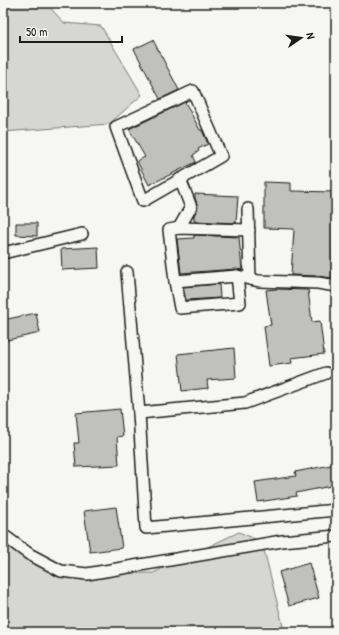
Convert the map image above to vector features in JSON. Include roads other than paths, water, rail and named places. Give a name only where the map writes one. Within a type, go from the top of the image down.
[{"type":"street","points":[[193,91],[221,156],[180,179],[143,202],[116,127],[193,91]]},
{"type":"street","points":[[180,179],[191,207],[180,228]]},
{"type":"street","points":[[248,209],[250,278]]},
{"type":"street","points":[[237,276],[240,303],[180,308],[169,230],[180,228],[248,230]]},
{"type":"street","points":[[3,253],[82,234]]},
{"type":"street","points":[[127,272],[139,413],[146,528],[336,510]]},
{"type":"street","points":[[175,281],[237,276],[259,281],[318,283],[336,286]]},
{"type":"street","points":[[139,413],[245,403],[326,373]]},
{"type":"street","points":[[3,535],[29,554],[61,571],[87,574],[282,541],[336,536]]}]
